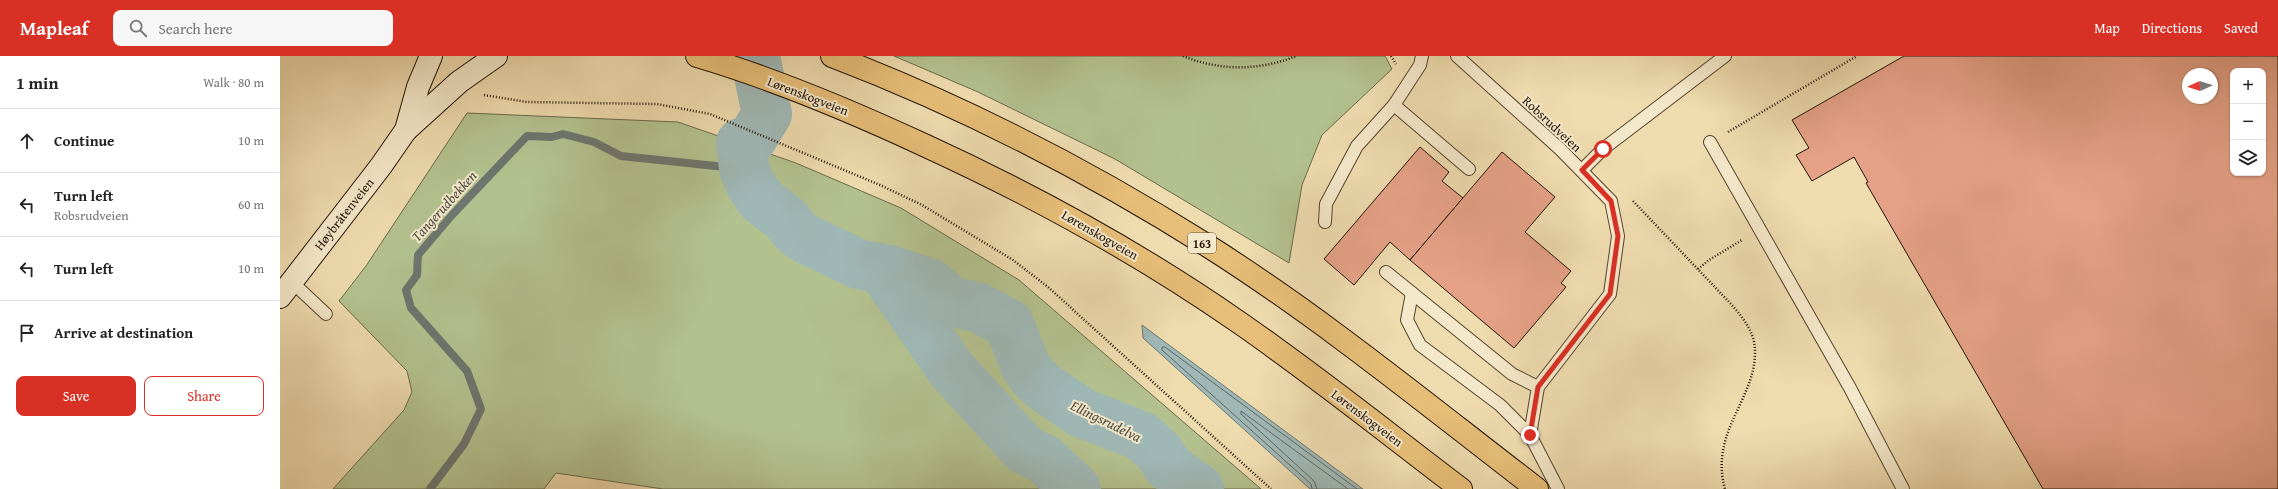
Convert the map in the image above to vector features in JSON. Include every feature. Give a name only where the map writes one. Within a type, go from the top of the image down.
[{"type":"highway","name":"163","points":[[832,56],[910,88],[1030,144],[1087,174],[1207,246],[1317,321],[1537,489]]},
{"type":"highway","name":"Lørenskogveien","points":[[702,57],[848,111],[961,162],[1033,198],[1127,250],[1237,320],[1461,489]]},
{"type":"main road","name":"Høybråtenveien","points":[[406,130],[418,88],[431,56]]},
{"type":"main road","name":"Høybråtenveien","points":[[286,289],[381,166],[406,130],[459,82],[496,56]]},
{"type":"lane","points":[[1325,222],[1326,204],[1358,146],[1394,105],[1420,65],[1422,56]]},
{"type":"lane","name":"Robsrudveien","points":[[1457,56],[1582,170],[1611,201],[1618,236],[1610,294],[1538,387]]},
{"type":"lane","points":[[1582,170],[1603,149],[1725,56]]},
{"type":"lane","points":[[1394,105],[1468,169]]},
{"type":"lane","points":[[1710,142],[1850,388],[1903,489]]},
{"type":"lane","points":[[1386,272],[1512,374],[1538,387],[1530,435]]},
{"type":"lane","points":[[286,289],[326,314]]},
{"type":"lane","points":[[1412,293],[1408,320],[1420,344],[1500,405],[1530,435],[1558,489]]},
{"type":"path","points":[[1183,56],[1205,64],[1239,68],[1296,56]]},
{"type":"path","points":[[1710,142],[1857,56]]},
{"type":"path","points":[[481,94],[493,98],[527,102],[664,105],[710,114],[790,146],[922,205],[1013,260],[1048,287],[1271,489]]},
{"type":"path","points":[[1630,197],[1742,316],[1751,334],[1756,350],[1754,366],[1725,439],[1721,462],[1725,489]]},
{"type":"path","points":[[1698,269],[1708,260],[1760,230]]},
{"type":"green space","points":[[894,56],[1385,56],[1392,69],[1322,135],[1302,185],[1289,263],[1115,159],[978,92]]},
{"type":"green space","points":[[467,113],[678,122],[796,163],[901,208],[1019,280],[1261,489],[663,489],[556,473],[544,489],[333,489],[404,410],[412,392],[407,371],[339,301],[366,266]]},
{"type":"water","points":[[1142,325],[1363,489],[1310,489],[1143,338]]},
{"type":"building","points":[[1904,56],[2278,56],[2278,489],[2043,489],[1866,183],[1868,182],[1854,157],[1812,181],[1796,155],[1809,148],[1792,120]]},
{"type":"building","points":[[1420,147],[1449,172],[1442,181],[1463,198],[1410,260],[1390,242],[1354,285],[1324,259]]},
{"type":"building","points":[[1502,152],[1555,197],[1525,232],[1571,271],[1561,283],[1566,287],[1514,348],[1410,260]]},
{"type":"waterway","name":"Ellingsrudelva","points":[[755,56],[767,114],[752,139],[741,143],[744,169],[751,185],[762,201],[786,219],[796,232],[804,238],[858,264],[889,270],[931,284],[951,302],[977,307],[1009,324],[1025,365],[1033,377],[1044,387],[1082,413],[1141,436],[1159,452],[1167,465],[1199,489]]},
{"type":"waterway","name":"Tangerudbekken","points":[[430,489],[464,444],[481,409],[467,371],[411,308],[406,290],[417,275],[418,255],[452,215],[527,136],[552,137],[563,134],[594,142],[621,156],[744,169]]},
{"type":"waterway","name":"Ellingsrudelva","points":[[882,269],[951,369],[1024,449],[1045,460],[1076,489]]},
{"type":"route","points":[[1530,435],[1538,387],[1610,294],[1618,236],[1611,201],[1582,170],[1603,149]]}]
